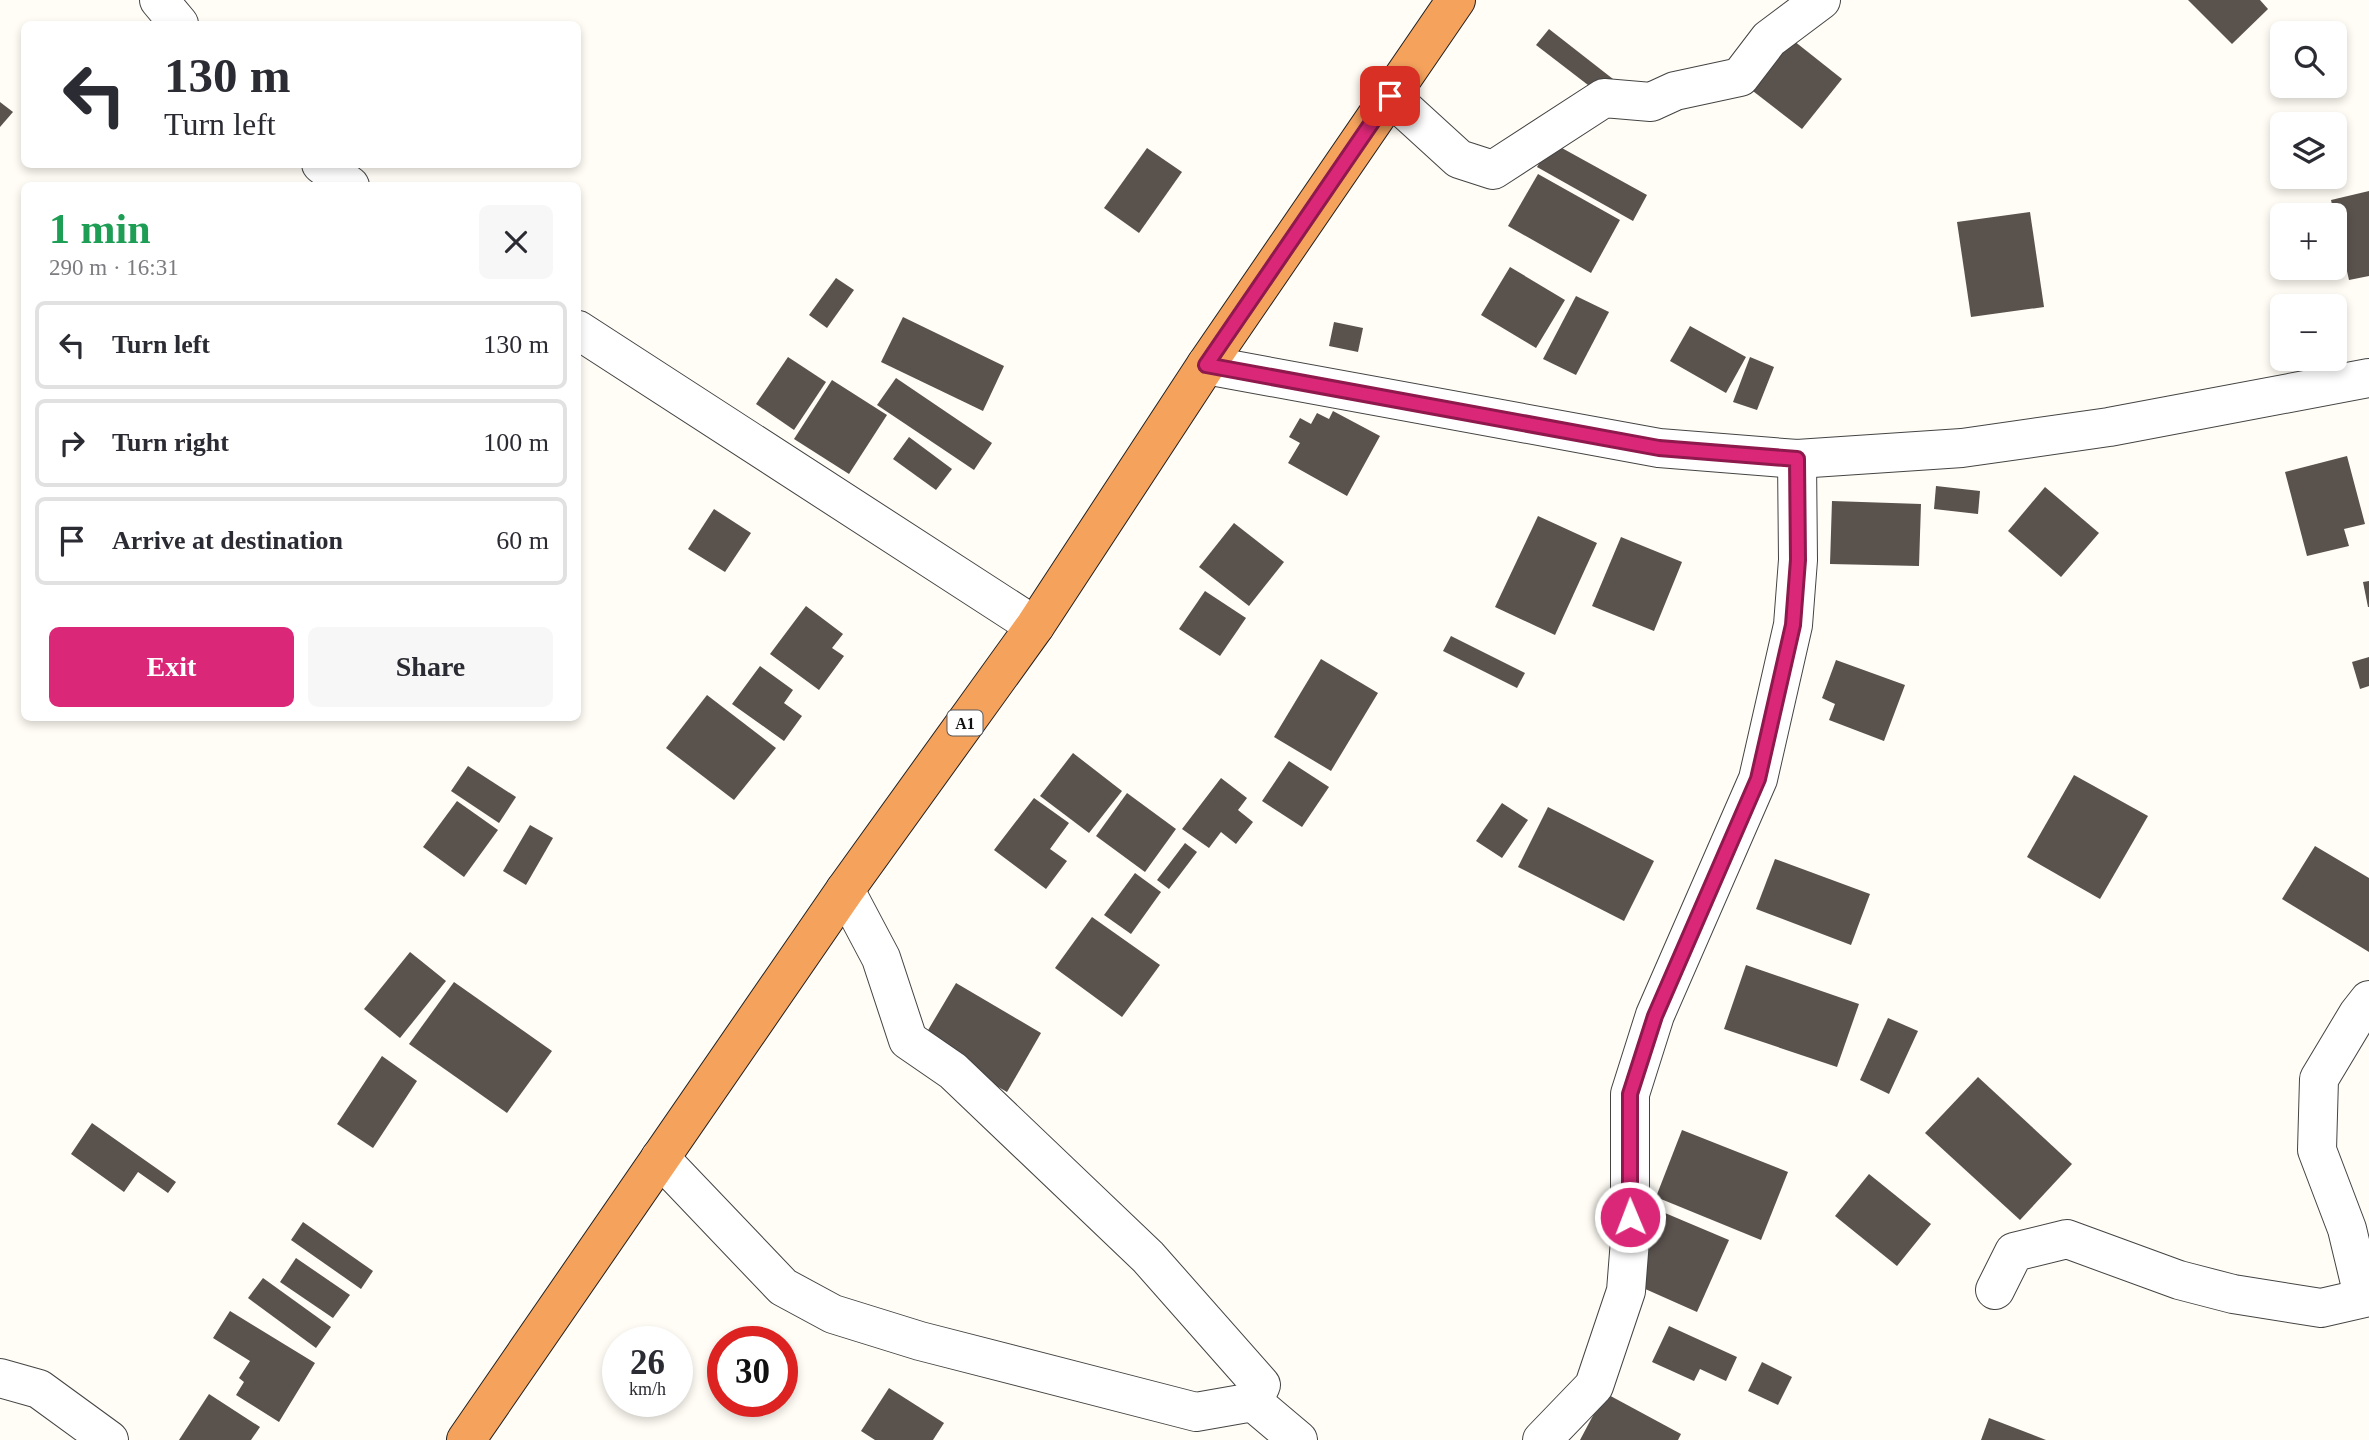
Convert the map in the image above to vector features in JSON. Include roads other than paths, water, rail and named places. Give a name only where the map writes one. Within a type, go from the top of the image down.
[{"type":"highway","name":"A1","points":[[467,1440],[845,890],[1035,626],[1206,365],[1456,0]]},
{"type":"street","points":[[159,0],[176,21]]},
{"type":"street","points":[[1390,96],[1459,159],[1493,170],[1604,98],[1651,102],[1675,91],[1740,76],[1769,39],[1821,0]]},
{"type":"street","points":[[326,168],[345,182]]},
{"type":"street","points":[[581,332],[1035,626]]},
{"type":"street","points":[[1206,365],[1659,448],[1797,459],[1962,448],[2109,427],[2369,378]]},
{"type":"street","points":[[1542,1440],[1594,1386],[1626,1291],[1630,1240],[1630,1094],[1655,1016],[1758,779],[1793,625],[1798,560],[1797,459]]},
{"type":"street","points":[[845,890],[881,958],[908,1040],[953,1071],[1148,1257],[1261,1385],[1253,1402]]},
{"type":"street","points":[[1995,1290],[2014,1252],[2067,1238],[2179,1280],[2234,1294],[2321,1308],[2369,1295],[2360,1283],[2347,1229],[2317,1150],[2319,1079],[2369,1000]]},
{"type":"street","points":[[660,1158],[783,1287],[833,1314],[920,1341],[1196,1412],[1253,1402]]},
{"type":"street","points":[[0,1378],[38,1389],[109,1440]]},
{"type":"street","points":[[1253,1402],[1298,1440]]}]
